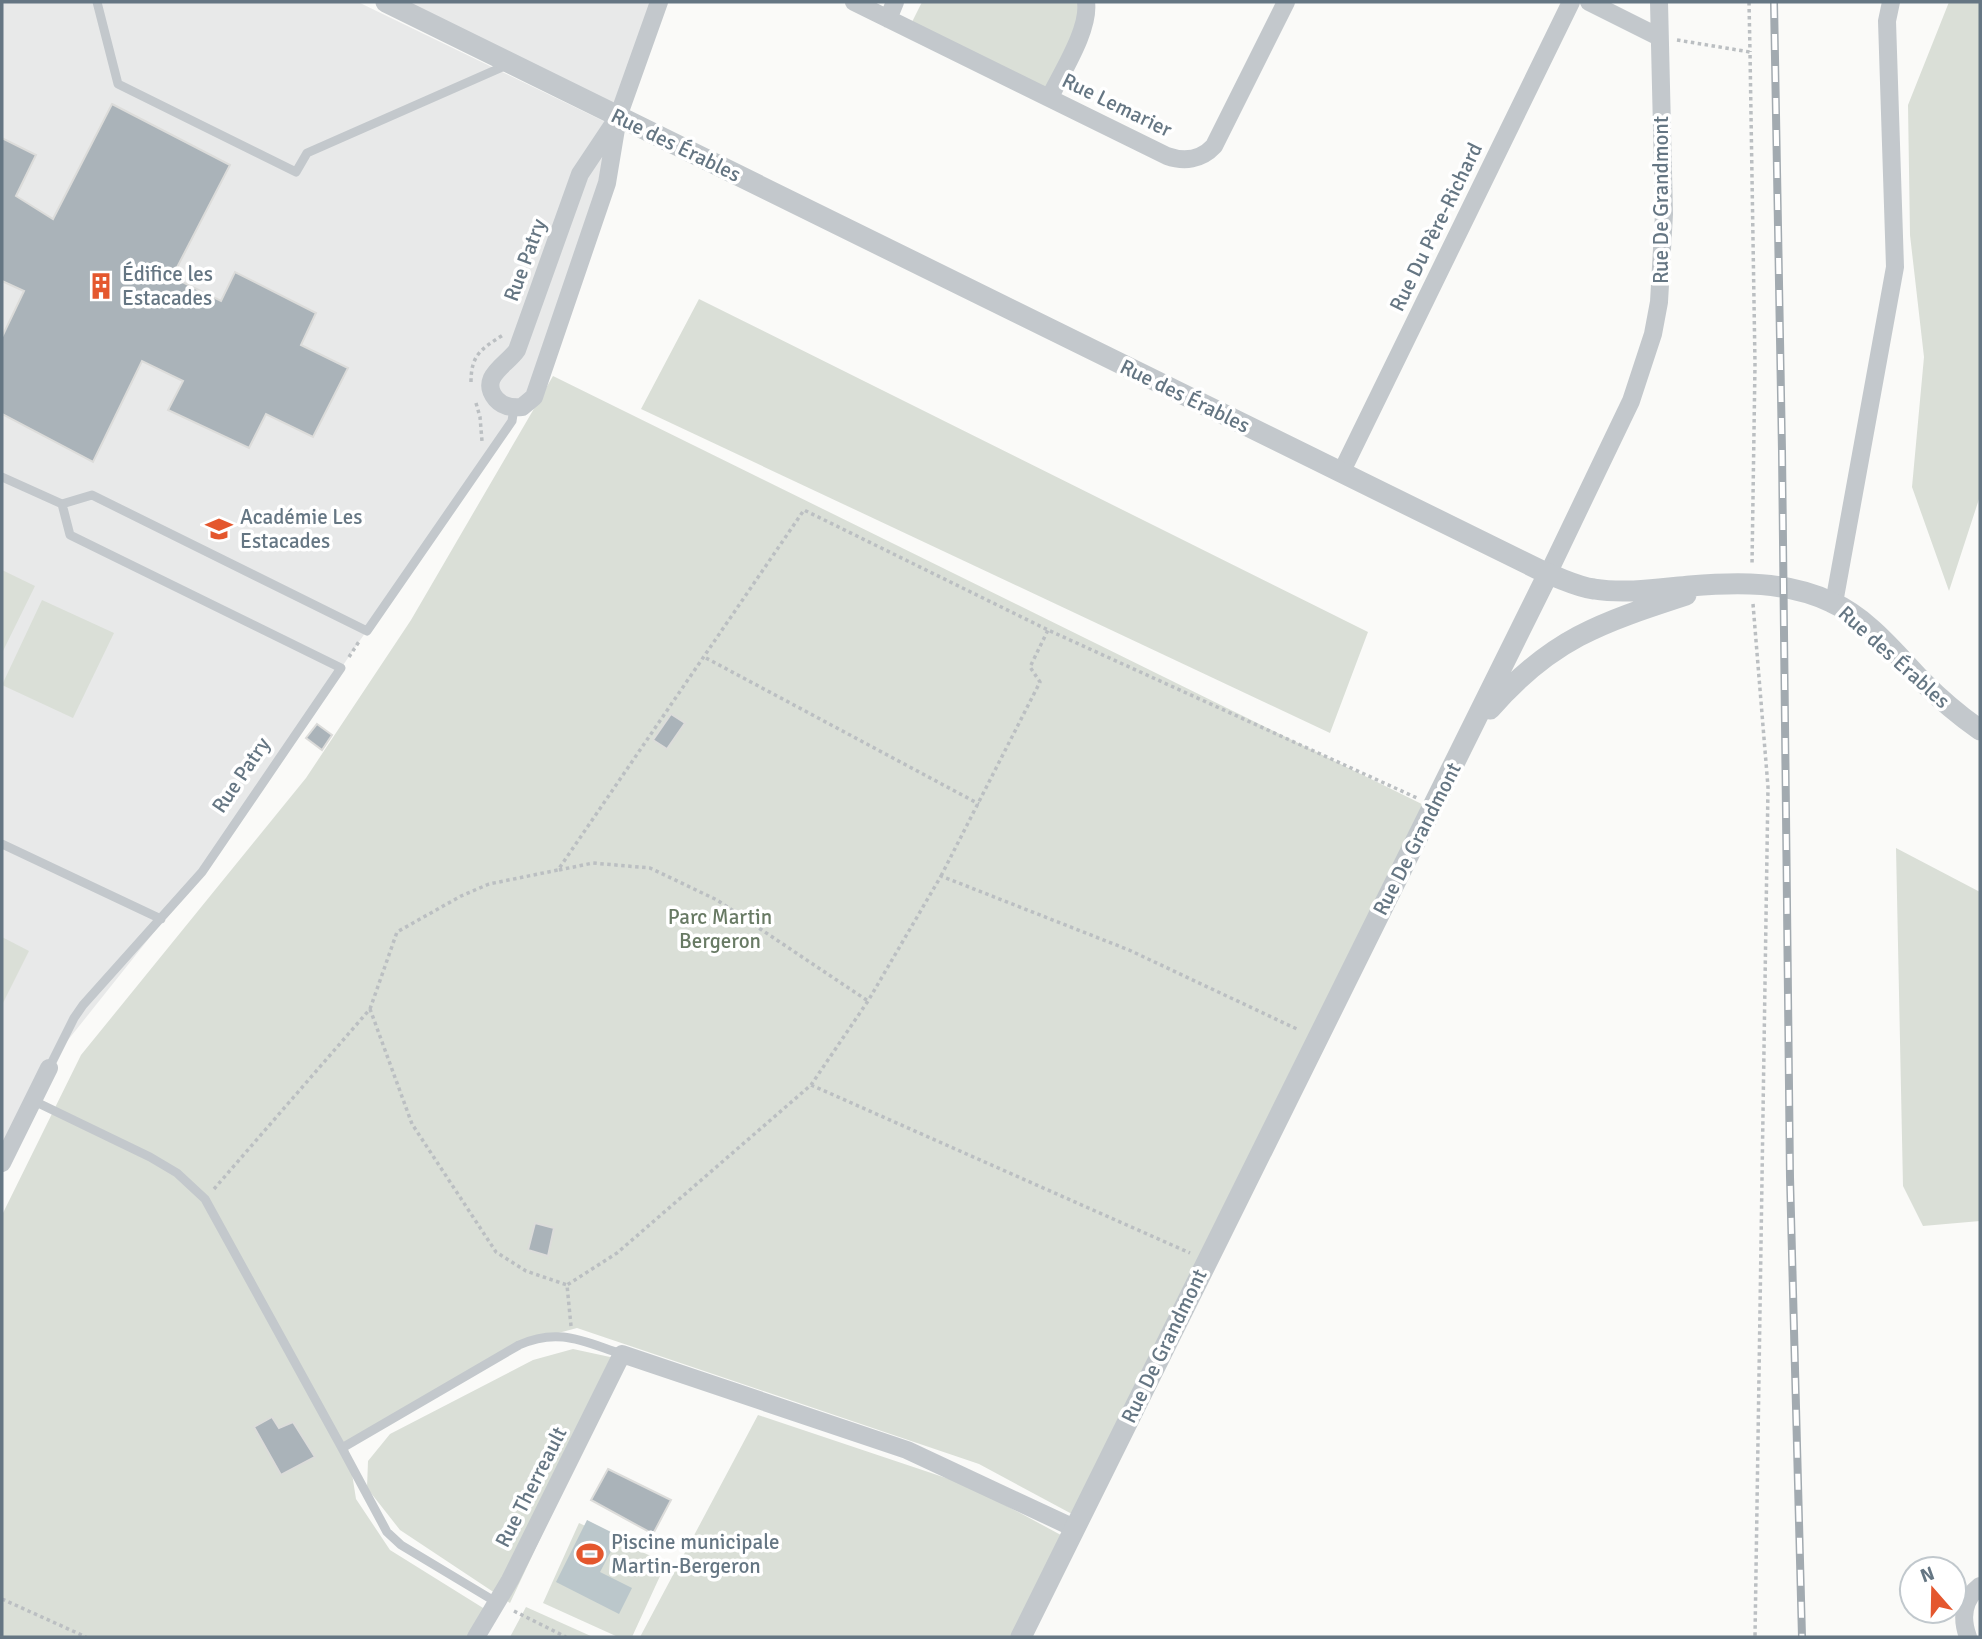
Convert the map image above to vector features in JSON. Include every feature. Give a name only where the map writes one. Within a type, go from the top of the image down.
[{"type":"street","name":"Rue des Érables","points":[[386,2],[1548,574],[1583,587],[1606,591],[1752,583],[1800,591],[1834,603],[1857,617],[1944,703],[1980,730]]},
{"type":"street","name":"Rue Patry","points":[[618,117],[580,174],[517,349],[492,376],[495,398],[506,406],[514,408],[529,403],[534,397],[607,183],[618,117],[659,2]]},
{"type":"street","name":"Rue Lemarier","points":[[854,2],[1167,156],[1182,159],[1201,157],[1214,146],[1286,2]]},
{"type":"street","points":[[888,19],[895,2]]},
{"type":"street","points":[[1049,97],[1084,25],[1086,2]]},
{"type":"street","name":"Rue Du Père-Richard","points":[[1341,473],[1571,2]]},
{"type":"street","points":[[1588,2],[1659,37]]},
{"type":"street","name":"Rue De Grandmont","points":[[1021,1637],[1621,426],[1653,334],[1662,276],[1664,228],[1659,2]]},
{"type":"street","points":[[1834,603],[1895,267],[1887,20],[1891,2]]},
{"type":"street","points":[[1471,731],[1513,682],[1565,642],[1611,621],[1722,584]]},
{"type":"street","name":"Rue Patry","points":[[2,1163],[50,1068]]},
{"type":"street","points":[[622,1354],[907,1450],[1074,1528]]},
{"type":"street","name":"Rue Therreault","points":[[476,1637],[510,1580],[622,1354]]},
{"type":"street","points":[[1968,1637],[1964,1627],[1967,1601],[1980,1586]]},
{"type":"lane","points":[[97,2],[118,84],[296,172],[307,153],[510,63]]},
{"type":"lane","name":"Rue Patry","points":[[367,631],[512,421],[514,408]]},
{"type":"lane","points":[[2,477],[62,504],[92,495],[367,631]]},
{"type":"lane","points":[[62,504],[70,535],[341,667]]},
{"type":"lane","name":"Rue Patry","points":[[50,1068],[65,1034],[83,1005],[202,872],[341,667]]},
{"type":"lane","points":[[2,844],[161,919]]},
{"type":"lane","points":[[34,1101],[150,1157],[177,1173],[205,1199],[387,1532],[401,1545],[496,1602]]},
{"type":"lane","points":[[342,1448],[519,1345],[544,1336],[572,1337],[622,1354]]},
{"type":"path","points":[[1749,2],[1755,365],[1752,583],[1768,787],[1755,1637]]},
{"type":"path","points":[[1659,37],[1750,52]]},
{"type":"path","points":[[558,870],[804,510],[1048,630],[1433,806]]},
{"type":"path","points":[[370,1009],[412,1124],[496,1252],[526,1271],[567,1284],[617,1253],[811,1085],[868,1001],[979,804],[1040,682],[1030,667],[1032,658],[1048,630]]},
{"type":"path","points":[[341,667],[367,631]]},
{"type":"path","points":[[705,658],[979,804]]},
{"type":"path","points":[[205,1199],[370,1009],[397,932],[489,884],[593,863],[650,868],[717,900],[868,1001]]},
{"type":"path","points":[[940,876],[1129,950],[1317,1038]]},
{"type":"path","points":[[811,1085],[1207,1260]]},
{"type":"path","points":[[567,1284],[572,1337]]},
{"type":"path","points":[[2,1599],[86,1637]]},
{"type":"path","points":[[496,1602],[566,1637]]},
{"type":"shaded area","name":"Académie Les Estacades","points":[[2,2],[358,2],[620,129],[524,400],[202,872],[64,1045],[2,1169]]},
{"type":"shaded area","points":[[380,2],[661,2],[621,119]]},
{"type":"shaded area","name":"Piscine municipale Martin-Bergeron","points":[[587,1520],[619,1536],[600,1572],[632,1588],[619,1614],[556,1582]]},
{"type":"green space","points":[[922,2],[1085,2],[1051,97],[910,26]]},
{"type":"green space","points":[[1949,2],[1980,2],[1980,496],[1949,591],[1912,487],[1924,357],[1910,235],[1908,105]]},
{"type":"green space","points":[[699,299],[1368,632],[1330,733],[641,409]]},
{"type":"green space","name":"Parc Martin Bergeron","points":[[553,376],[1440,813],[1085,1521],[979,1464],[577,1328],[532,1340],[348,1448],[356,1499],[390,1550],[496,1616],[485,1637],[2,1637],[2,1215],[81,1055],[306,778],[411,620]]},
{"type":"green space","points":[[2,570],[35,586],[2,653]]},
{"type":"green space","points":[[42,600],[114,633],[73,718],[2,685]]},
{"type":"green space","points":[[1896,848],[1980,892],[1980,1221],[1923,1226],[1903,1186]]},
{"type":"green space","points":[[2,937],[29,951],[2,1005]]},
{"type":"green space","points":[[573,1349],[624,1360],[510,1603],[400,1530],[367,1488],[368,1461],[390,1434],[533,1360]]},
{"type":"green space","points":[[758,1415],[970,1486],[1072,1541],[1024,1637],[640,1637]]},
{"type":"green space","points":[[579,1523],[666,1563],[632,1637],[618,1637],[543,1603]]},
{"type":"green space","points":[[526,1607],[593,1637],[510,1637]]},
{"type":"building","name":"Édifice les Estacades","points":[[112,104],[230,165],[172,277],[221,301],[235,272],[316,313],[301,345],[348,368],[313,437],[266,414],[249,448],[168,410],[183,381],[142,361],[93,462],[2,414],[2,337],[24,291],[2,281],[2,138],[36,155],[16,196],[53,219]]},
{"type":"building","points":[[671,714],[685,723],[667,749],[653,740]]},
{"type":"building","points":[[317,724],[332,735],[322,750],[306,738]]},
{"type":"building","points":[[535,1223],[554,1228],[548,1256],[528,1250]]},
{"type":"building","points":[[272,1417],[279,1428],[293,1422],[315,1457],[281,1475],[254,1427]]},
{"type":"building","points":[[608,1469],[671,1500],[653,1534],[591,1500]]},
{"type":"railway","points":[[1774,2],[1790,1177],[1802,1637]]},
{"type":"place","name":"Édifice les Estacades","points":[[101,286]]},
{"type":"place","name":"Académie Les Estacades","points":[[219,529]]},
{"type":"place","name":"Piscine municipale Martin-Bergeron","points":[[590,1554]]}]
